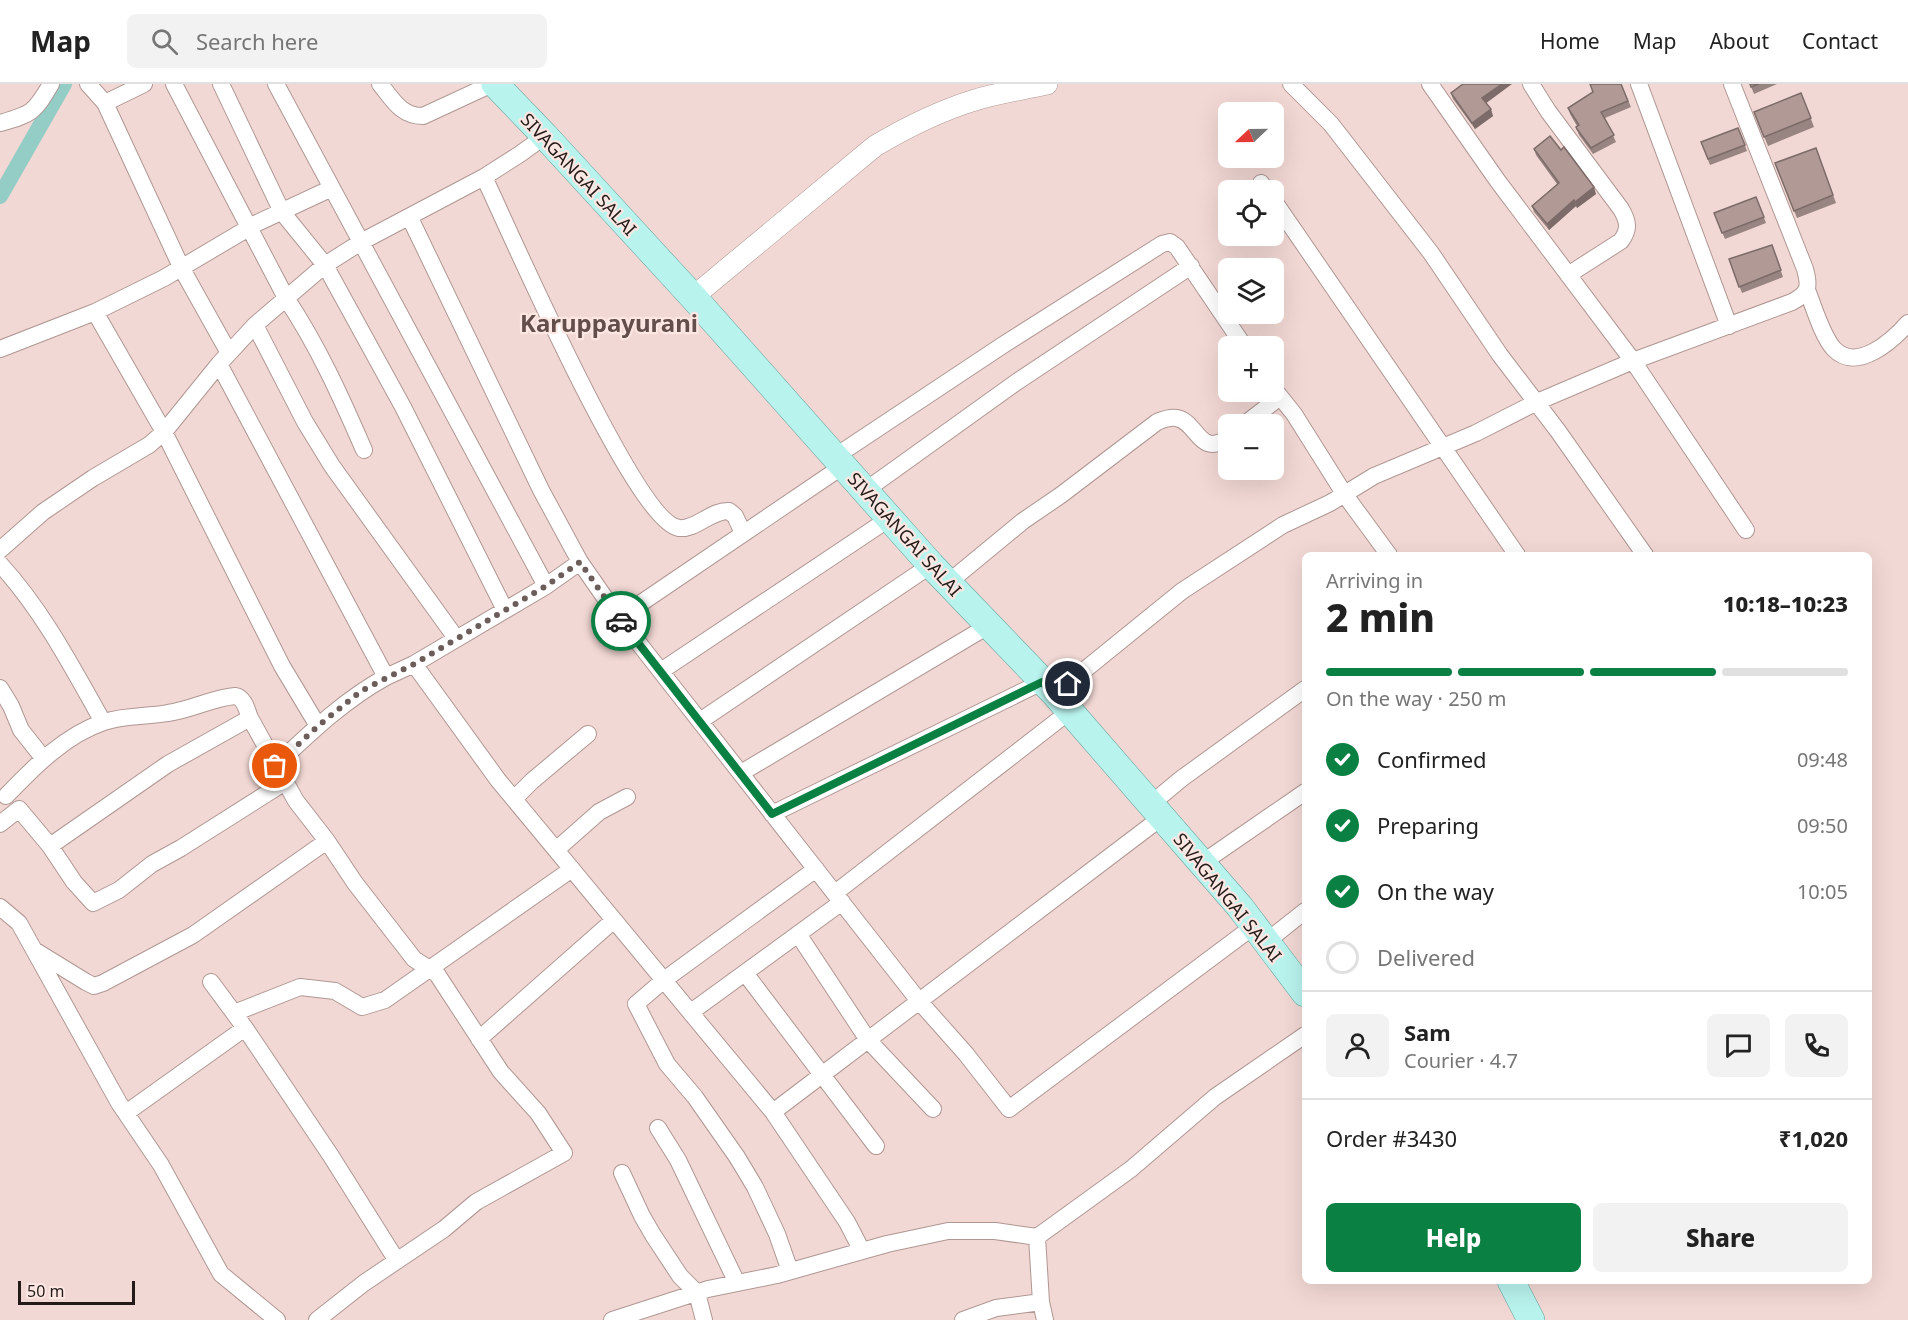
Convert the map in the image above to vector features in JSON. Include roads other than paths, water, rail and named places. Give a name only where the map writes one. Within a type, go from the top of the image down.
[{"type":"main road","name":"SIVAGANGAI SALAI","points":[[493,84],[545,136],[693,297],[940,574],[1056,696],[1202,863],[1302,989]]},
{"type":"main road","points":[[1513,1284],[1531,1320]]},
{"type":"street","points":[[0,123],[31,113],[51,84]]},
{"type":"street","points":[[88,84],[105,103],[224,358],[386,677]]},
{"type":"street","points":[[105,103],[144,84]]},
{"type":"street","points":[[174,84],[286,297],[323,360],[364,450]]},
{"type":"street","points":[[221,84],[282,212],[325,265],[403,407],[505,610]]},
{"type":"street","points":[[276,84],[546,586]]},
{"type":"street","points":[[380,84],[400,109],[412,116],[423,116],[493,84]]},
{"type":"street","points":[[693,297],[875,146],[905,128],[978,99],[1047,84]]},
{"type":"street","points":[[1291,84],[1331,124],[1431,253],[1500,355],[1643,552]]},
{"type":"street","points":[[1430,84],[1497,180],[1633,361],[1746,530]]},
{"type":"street","points":[[1531,84],[1621,209],[1627,224],[1627,233],[1621,241],[1568,275]]},
{"type":"street","points":[[1639,84],[1729,326]]},
{"type":"street","points":[[1732,84],[1805,269],[1808,279],[1807,290],[1828,341],[1836,351],[1853,358],[1871,353],[1886,345],[1908,323]]},
{"type":"street","points":[[0,550],[43,512],[93,478],[149,445],[164,432],[224,358],[255,325],[325,265],[361,242],[484,177],[545,136]]},
{"type":"street","points":[[484,177],[577,378],[656,512],[678,528],[690,526],[721,511],[729,511],[735,516],[743,533]]},
{"type":"street","points":[[0,349],[94,312],[182,269],[249,228],[332,188]]},
{"type":"street","points":[[1284,216],[1515,552]]},
{"type":"street","points":[[410,218],[536,480],[580,562],[619,618],[772,814],[919,1001],[966,1054],[1009,1109],[1260,934],[1302,912]]},
{"type":"street","points":[[619,618],[743,533],[840,461],[1152,249],[1170,242],[1177,247],[1237,336]]},
{"type":"street","points":[[866,490],[1018,381],[1056,358],[1191,266]]},
{"type":"street","points":[[691,1012],[798,934],[1056,696],[1191,584],[1282,525],[1345,495],[1374,476],[1476,433],[1536,402],[1633,361],[1792,302],[1802,297],[1807,290]]},
{"type":"street","points":[[94,312],[164,432],[282,666],[318,726]]},
{"type":"street","points":[[255,325],[305,422],[332,466],[456,638]]},
{"type":"street","points":[[1255,414],[1268,402]]},
{"type":"street","points":[[1284,402],[1345,495],[1387,552]]},
{"type":"street","points":[[700,721],[1023,521],[1157,422],[1175,418],[1182,420],[1201,439],[1210,444],[1218,444]]},
{"type":"street","points":[[661,671],[890,518]]},
{"type":"street","points":[[275,766],[318,726],[361,691],[414,664],[546,586],[580,562]]},
{"type":"street","points":[[0,564],[27,596],[66,654],[103,722]]},
{"type":"street","points":[[741,773],[988,626]]},
{"type":"street","points":[[414,664],[514,799],[773,1112],[847,1222],[862,1251]]},
{"type":"street","points":[[0,688],[21,730],[44,759]]},
{"type":"street","points":[[773,1112],[919,1001],[1156,811],[1181,779],[1302,691]]},
{"type":"street","points":[[285,782],[152,864],[119,890],[93,903],[74,882],[50,846],[3,792],[71,737],[103,722],[124,717],[168,714],[239,696],[296,801],[414,959],[436,975],[501,1072],[538,1113],[564,1153],[476,1202],[444,1229],[364,1283],[317,1320]]},
{"type":"street","points":[[772,814],[1056,696]]},
{"type":"street","points":[[50,846],[168,764],[250,718]]},
{"type":"street","points":[[514,799],[532,781],[588,735]]},
{"type":"street","points":[[1202,863],[1302,794]]},
{"type":"street","points":[[556,850],[599,812],[627,797]]},
{"type":"street","points":[[0,824],[19,810]]},
{"type":"street","points":[[33,949],[94,986],[103,983],[193,934],[327,841]]},
{"type":"street","points":[[790,1271],[777,1234],[743,1167],[695,1097],[667,1064],[636,1004],[664,980],[816,868]]},
{"type":"street","points":[[234,1012],[300,987],[335,991],[362,1007],[385,1000],[572,869]]},
{"type":"street","points":[[0,907],[19,923],[126,1113],[161,1165],[221,1274],[277,1320]]},
{"type":"street","points":[[479,1039],[614,920]]},
{"type":"street","points":[[798,934],[868,1040],[933,1109]]},
{"type":"street","points":[[745,973],[876,1146]]},
{"type":"street","points":[[211,982],[234,1012],[331,1156],[397,1261]]},
{"type":"street","points":[[126,1113],[245,1028]]},
{"type":"street","points":[[612,1320],[697,1293],[948,1231],[995,1231],[1037,1237],[1131,1169],[1215,1097],[1302,1037]]},
{"type":"street","points":[[658,1128],[678,1160],[737,1283]]},
{"type":"street","points":[[622,1173],[653,1235],[680,1276],[697,1293],[704,1320]]},
{"type":"street","points":[[1037,1237],[1041,1302],[1045,1320]]},
{"type":"street","points":[[963,1320],[996,1308],[1041,1302]]},
{"type":"waterway","points":[[0,196],[64,84]]},
{"type":"district","name":"Karuppayurani","points":[[609,322]]}]
